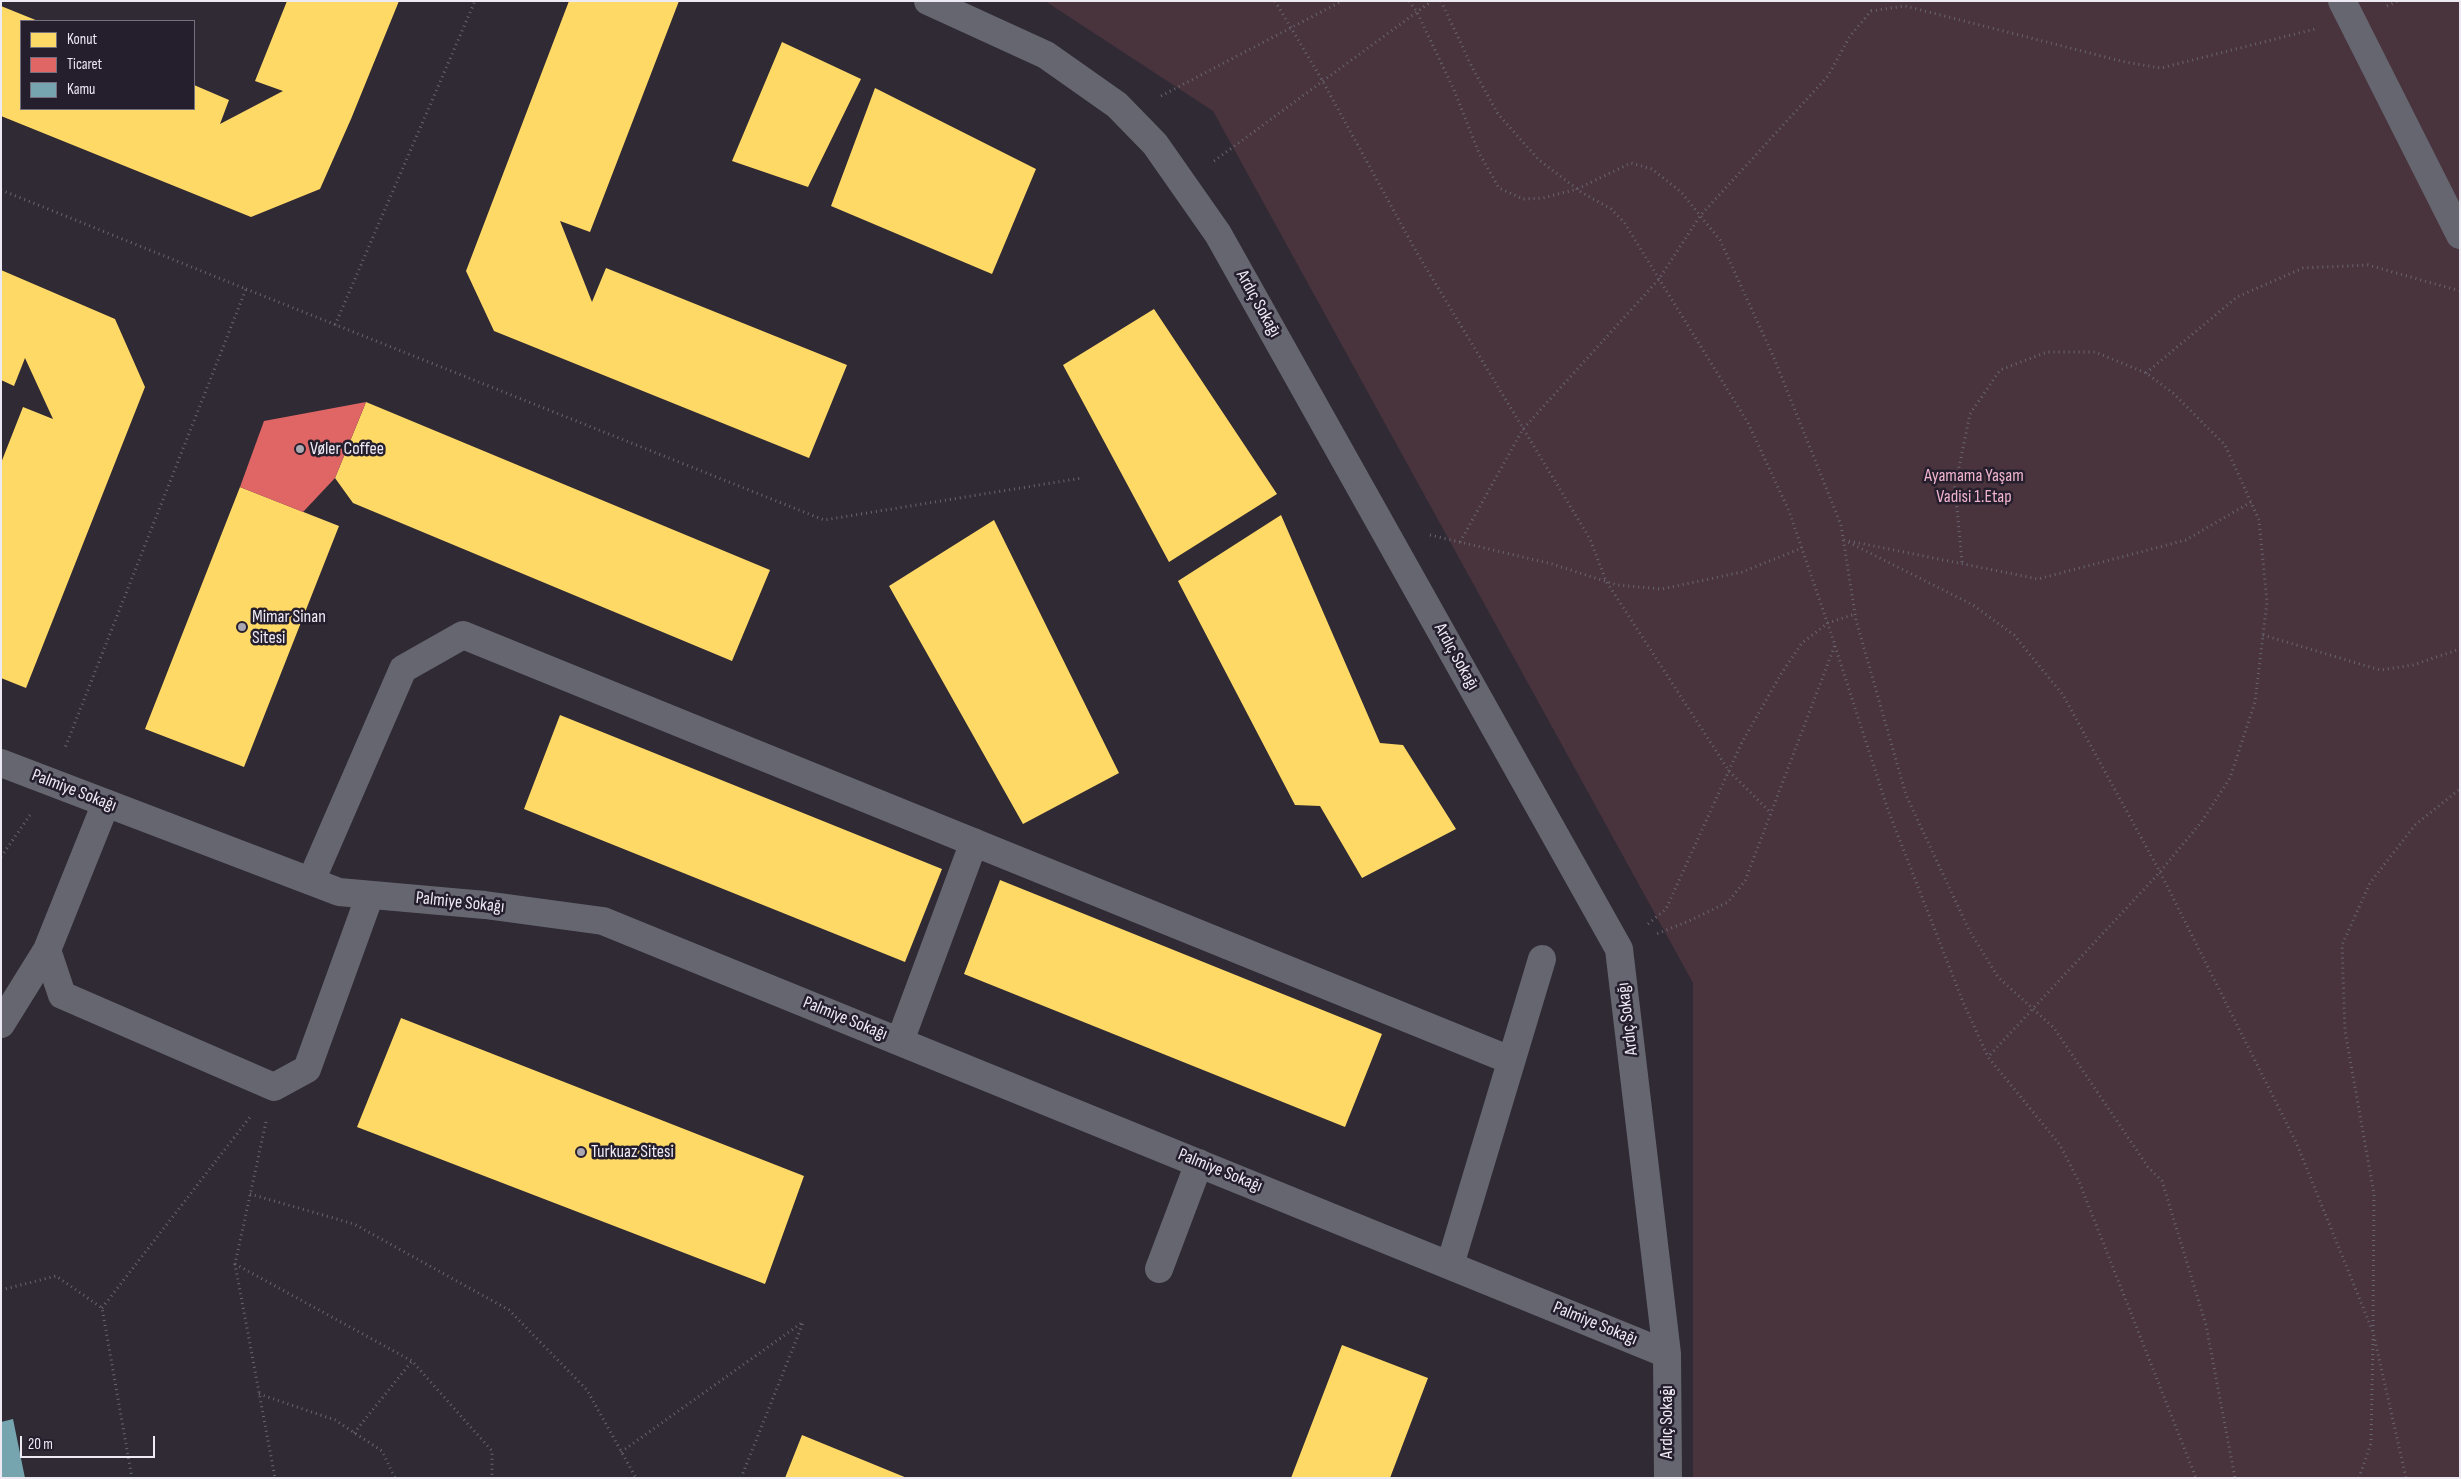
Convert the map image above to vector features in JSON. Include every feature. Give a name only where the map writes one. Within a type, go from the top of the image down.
[{"type":"street","name":"Ardıç Sokağı","points":[[928,1],[1046,55],[1127,114],[1155,144],[1218,234],[1619,949],[1668,1354],[1668,1478]]},
{"type":"street","points":[[2347,11],[2460,235]]},
{"type":"street","points":[[311,882],[403,669],[463,635],[1510,1060]]},
{"type":"street","name":"Palmiye Sokağı","points":[[1,763],[339,892],[485,905],[603,920],[1668,1354]]},
{"type":"street","points":[[1,1024],[47,950],[106,803]]},
{"type":"street","points":[[900,1041],[974,842]]},
{"type":"street","points":[[47,950],[62,995],[274,1087],[308,1069],[370,895]]},
{"type":"street","points":[[1450,1265],[1510,1060],[1542,959]]},
{"type":"street","points":[[1159,1268],[1200,1163]]},
{"type":"path","points":[[335,325],[475,1]]},
{"type":"path","points":[[1275,1],[1322,80],[1417,253],[1590,539],[1606,581],[1730,771],[1771,813]]},
{"type":"path","points":[[1127,114],[1342,1]]},
{"type":"path","points":[[1409,1],[1417,12],[1454,90],[1479,153],[1500,188],[1523,199],[1544,198],[1576,189],[1631,164],[1652,169],[1681,192],[1720,240],[1774,358],[1841,525],[1855,614],[1906,795],[1969,930],[1998,977],[2054,1028],[2148,1166],[2162,1181],[2206,1326],[2235,1478]]},
{"type":"path","points":[[1183,184],[1432,1]]},
{"type":"path","points":[[1441,1],[1472,67],[1498,114],[1539,160],[1576,189],[1610,209],[1624,222],[1748,423],[1789,511],[1828,623],[1888,810],[1963,1002],[1988,1057],[2060,1145],[2080,1184],[2196,1478]]},
{"type":"path","points":[[1460,542],[1523,430],[1659,279],[1700,216],[1828,76],[1850,36],[1871,11],[1905,6],[2125,62],[2161,68],[2347,11],[2398,1]]},
{"type":"path","points":[[1,190],[824,520],[1082,478]]},
{"type":"path","points":[[2146,373],[2237,297],[2304,268],[2368,265],[2460,291]]},
{"type":"path","points":[[1,858],[52,782],[246,289]]},
{"type":"path","points":[[1962,562],[1955,487],[1970,414],[2000,370],[2047,352],[2095,352],[2146,373],[2172,393],[2225,445],[2258,520],[2267,602],[2255,702],[2230,778],[2202,821],[2160,872],[1988,1057]]},
{"type":"path","points":[[1844,540],[2038,578],[2186,540],[2251,502]]},
{"type":"path","points":[[1381,524],[1552,564],[1618,585],[1662,589],[1742,572],[1802,548]]},
{"type":"path","points":[[1844,540],[1973,605],[2014,635],[2063,695],[2160,872],[2296,1142],[2373,1332],[2406,1478]]},
{"type":"path","points":[[1619,949],[1666,909],[1741,744],[1781,674],[1802,643],[1828,623],[1855,614]]},
{"type":"path","points":[[2263,635],[2380,670],[2413,665],[2460,649]]},
{"type":"path","points":[[1619,949],[1689,921],[1728,902],[1745,881],[1835,645]]},
{"type":"path","points":[[2359,1478],[2371,1444],[2374,1194],[2345,1031],[2342,945],[2370,883],[2415,824],[2460,789]]},
{"type":"path","points":[[274,1087],[235,1264],[275,1478]]},
{"type":"path","points":[[102,1308],[274,1087]]},
{"type":"path","points":[[250,1194],[354,1224],[509,1310],[587,1390],[636,1478]]},
{"type":"path","points":[[235,1264],[412,1361],[492,1451],[492,1478]]},
{"type":"path","points":[[1,1290],[56,1276],[102,1308],[132,1478]]},
{"type":"path","points":[[621,1452],[803,1322],[741,1478]]},
{"type":"path","points":[[354,1432],[412,1361]]},
{"type":"path","points":[[259,1394],[335,1420],[382,1451],[395,1478]]},
{"type":"green space","name":"Ayamama Yaşam Vadisi 1.Etap","points":[[1045,1],[2460,1],[2460,1478],[1693,1478],[1693,983],[1213,111]]},
{"type":"building: Konut","points":[[287,1],[399,1],[320,189],[251,217],[1,116],[1,6],[36,20],[20,20],[20,110],[195,110],[195,85],[229,100],[220,124],[283,91],[255,81]]},
{"type":"building: Konut","points":[[569,1],[679,1],[590,232],[560,221],[592,302],[606,268],[847,365],[809,458],[494,331],[466,271]]},
{"type":"building: Konut","points":[[782,42],[861,79],[808,187],[732,161]]},
{"type":"building: Konut","points":[[875,88],[1036,169],[992,274],[831,206]]},
{"type":"building: Konut","points":[[1,270],[115,319],[145,387],[26,688],[1,678],[1,463],[23,407],[53,419],[25,358],[14,386],[1,380]]},
{"type":"building: Konut","points":[[1154,309],[1277,494],[1169,562],[1063,365]]},
{"type":"building: Konut","points":[[366,402],[770,570],[732,661],[353,503],[335,478]]},
{"type":"building: Konut","name":"Mimar Sinan Sitesi","points":[[240,487],[339,526],[244,767],[145,729]]},
{"type":"building: Konut","points":[[1281,515],[1380,743],[1403,745],[1456,829],[1362,878],[1320,806],[1295,805],[1178,581]]},
{"type":"building: Konut","points":[[994,520],[1119,773],[1023,824],[889,586]]},
{"type":"building: Konut","points":[[560,715],[942,869],[905,962],[524,809]]},
{"type":"building: Konut","points":[[1000,880],[1382,1034],[1345,1127],[964,974]]},
{"type":"building: Konut","name":"Turkuaz Sitesi","points":[[401,1018],[804,1176],[765,1284],[357,1127]]},
{"type":"building: Konut","points":[[1342,1345],[1428,1378],[1390,1478],[1291,1478]]},
{"type":"building: Konut","points":[[802,1435],[907,1478],[785,1478]]},
{"type":"building: Ticaret","name":"Vøler Coffee","points":[[366,402],[335,478],[303,512],[240,487],[264,421]]},
{"type":"building: Kamu","points":[[13,1419],[25,1478],[1,1478],[1,1422]]},
{"type":"place","name":"Vøler Coffee","points":[[300,449]]},
{"type":"place","name":"Mimar Sinan Sitesi","points":[[242,627]]},
{"type":"place","name":"Turkuaz Sitesi","points":[[581,1152]]}]
